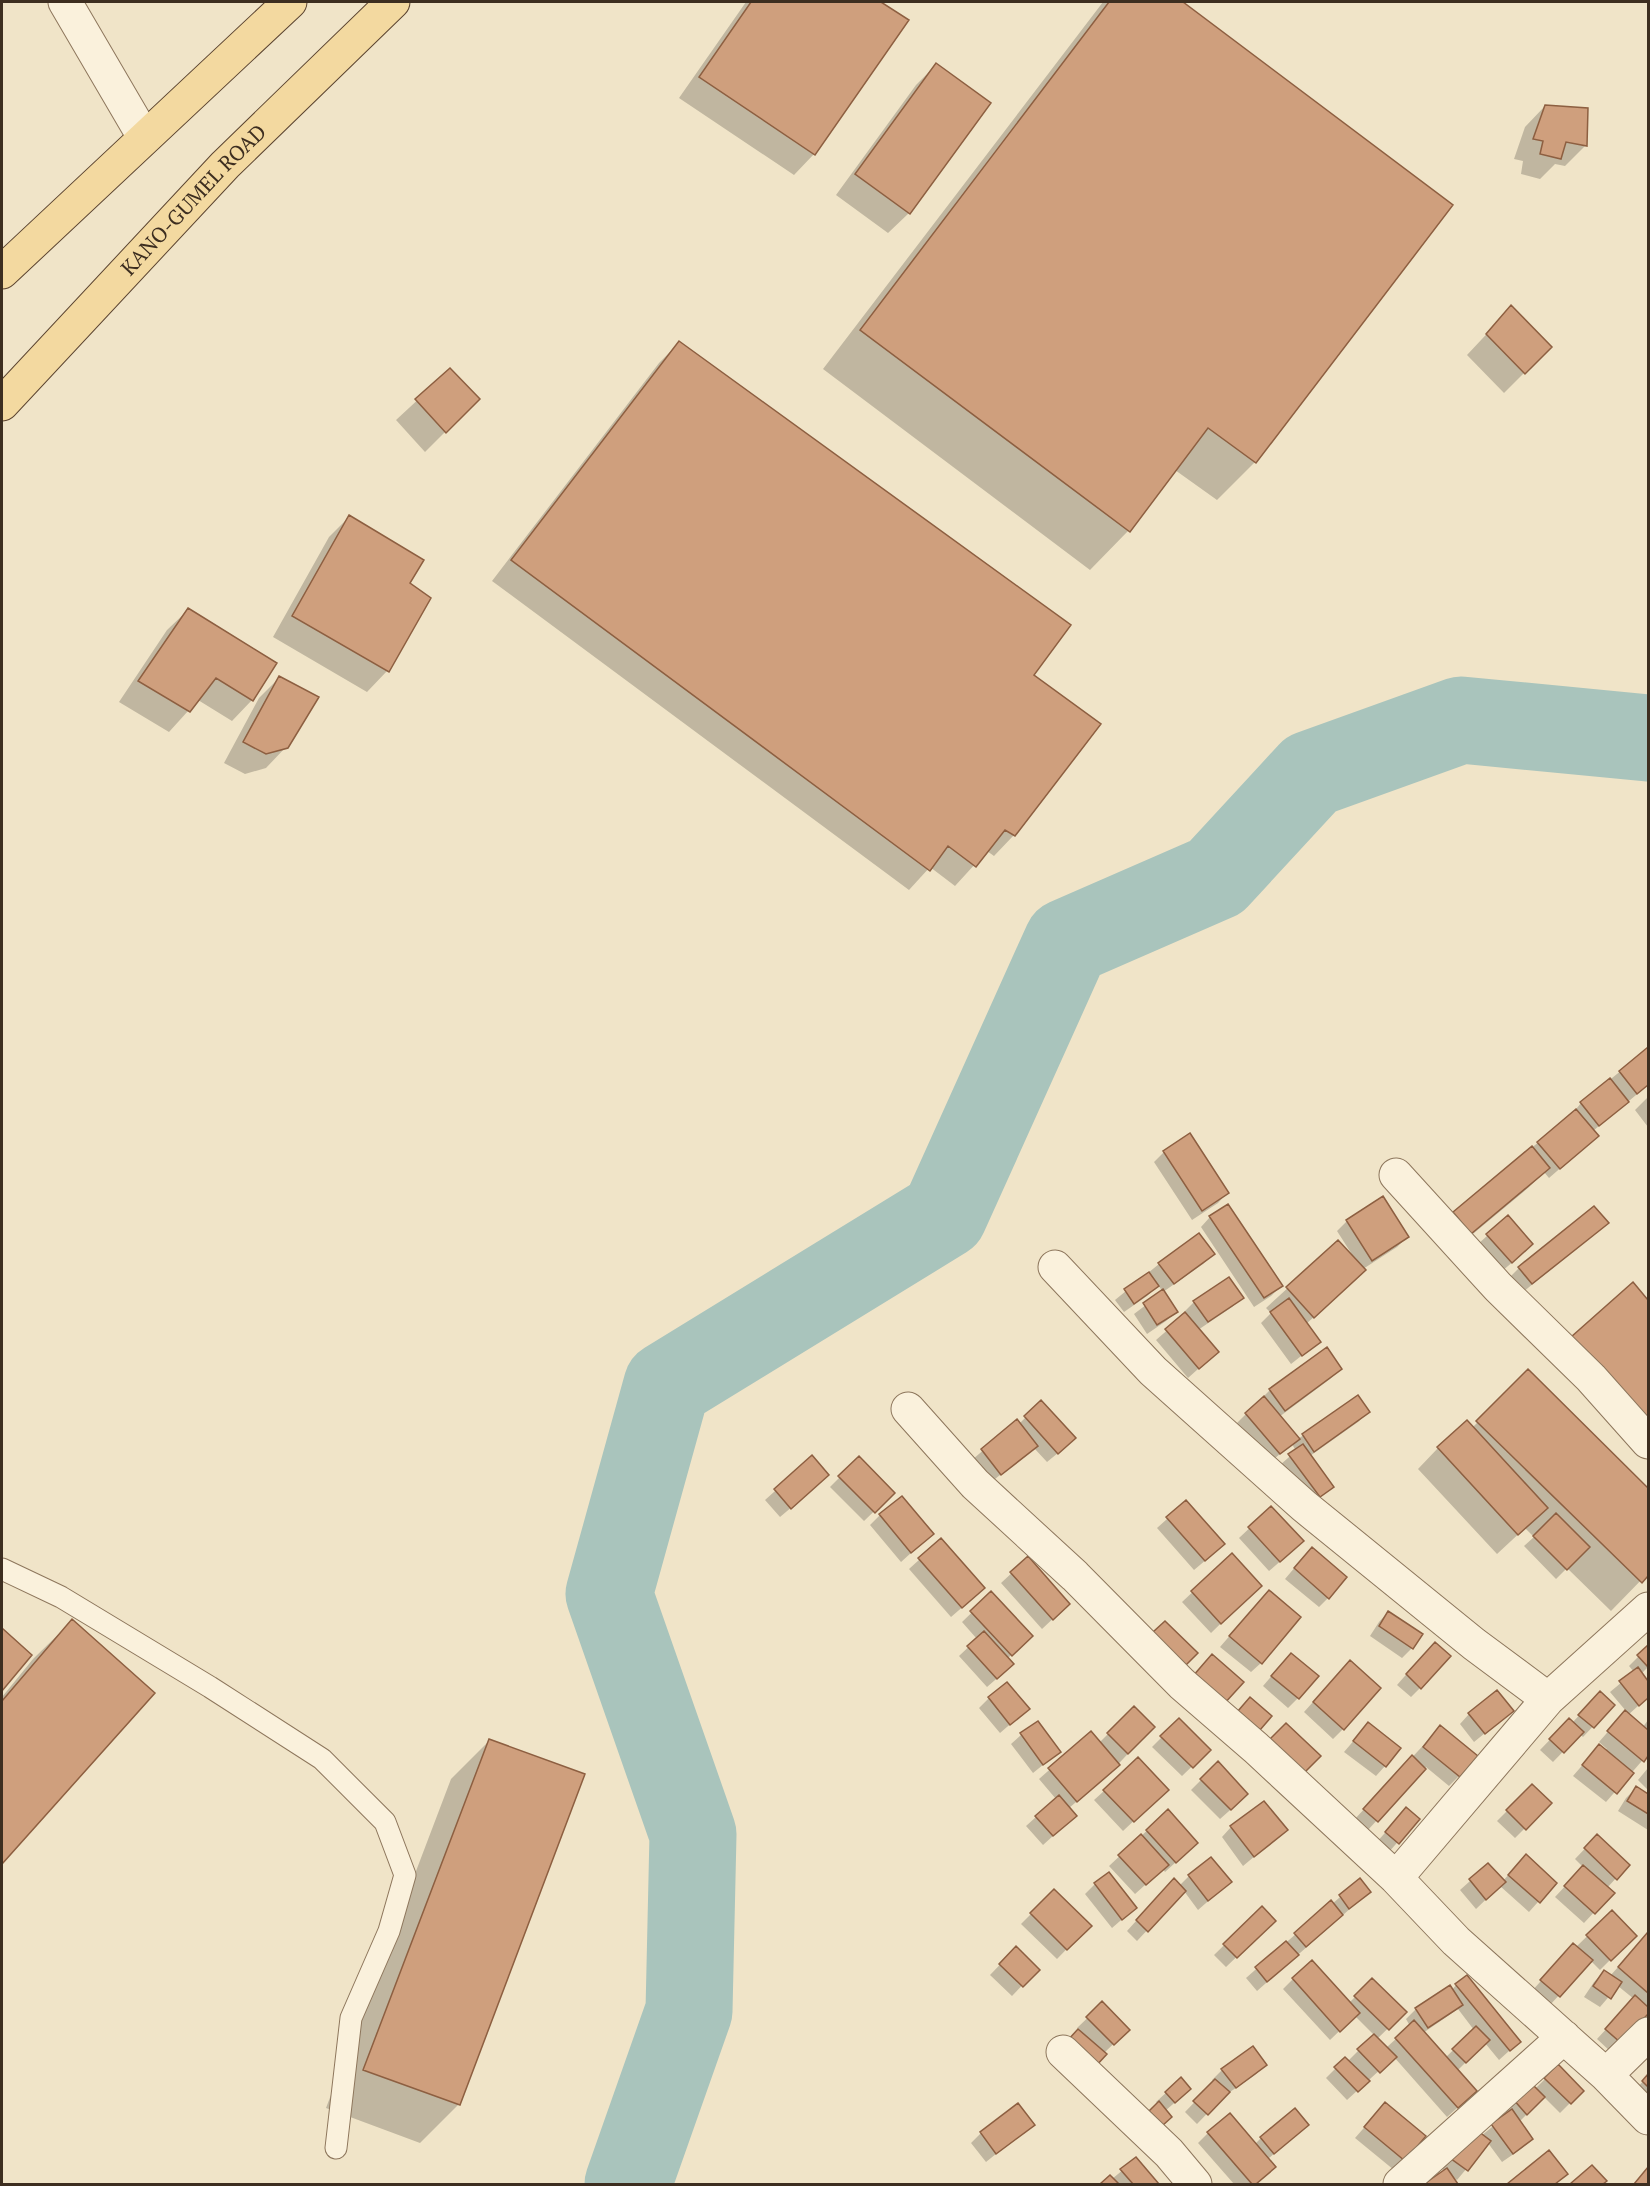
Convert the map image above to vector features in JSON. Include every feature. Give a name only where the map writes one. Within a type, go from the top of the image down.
[{"type":"main road","points":[[2,272],[290,2]]},
{"type":"main road","name":"KANO-GUMEL ROAD","points":[[2,404],[225,165],[393,2]]},
{"type":"street","points":[[65,2],[144,137]]},
{"type":"street","points":[[1396,1175],[1498,1287],[1591,1378],[1648,1442]]},
{"type":"street","points":[[1055,1266],[1154,1371],[1296,1498],[1474,1644],[1548,1699]]},
{"type":"street","points":[[908,1409],[975,1484],[1076,1576],[1182,1684],[1256,1748],[1396,1878],[1456,1941],[1606,2075],[1648,2118]]},
{"type":"street","points":[[1396,1878],[1548,1699],[1648,1609]]},
{"type":"street","points":[[1606,2075],[1648,2034]]},
{"type":"street","points":[[1400,2184],[1564,2037]]},
{"type":"street","points":[[1064,2052],[1169,2153],[1195,2184]]},
{"type":"lane","points":[[2,1569],[61,1597],[210,1687],[322,1759],[386,1822],[405,1875],[389,1931],[351,2018],[336,2148]]},
{"type":"building","points":[[751,2],[881,2],[909,20],[815,155],[699,77]]},
{"type":"building","points":[[1109,2],[1183,2],[1453,205],[1256,463],[1208,428],[1130,532],[860,330]]},
{"type":"building","points":[[936,63],[991,103],[910,214],[855,174]]},
{"type":"building","points":[[1545,105],[1588,108],[1587,146],[1566,142],[1561,159],[1540,154],[1543,141],[1533,139]]},
{"type":"building","points":[[1511,305],[1552,347],[1525,374],[1486,334]]},
{"type":"building","points":[[679,341],[1071,625],[1034,675],[1101,724],[1015,836],[1005,830],[976,867],[948,846],[930,871],[511,560]]},
{"type":"building","points":[[450,368],[480,399],[446,433],[415,399]]},
{"type":"building","points":[[349,515],[424,560],[410,583],[431,598],[389,672],[292,616]]},
{"type":"building","points":[[188,608],[277,663],[253,701],[216,678],[190,712],[138,681]]},
{"type":"building","points":[[279,676],[319,697],[288,748],[266,754],[243,742]]},
{"type":"building","points":[[1648,1047],[1648,1085],[1637,1094],[1619,1071]]},
{"type":"building","points":[[1610,1078],[1629,1102],[1599,1126],[1580,1102]]},
{"type":"building","points":[[1576,1109],[1599,1136],[1560,1169],[1537,1142]]},
{"type":"building","points":[[1190,1133],[1229,1193],[1202,1211],[1163,1151]]},
{"type":"building","points":[[1532,1146],[1550,1168],[1471,1234],[1453,1212]]},
{"type":"building","points":[[1383,1196],[1409,1237],[1372,1261],[1346,1220]]},
{"type":"building","points":[[1228,1204],[1283,1286],[1264,1298],[1209,1216]]},
{"type":"building","points":[[1594,1206],[1609,1223],[1532,1284],[1518,1267]]},
{"type":"building","points":[[1508,1215],[1533,1244],[1512,1263],[1486,1234]]},
{"type":"building","points":[[1199,1233],[1215,1254],[1174,1284],[1158,1263]]},
{"type":"building","points":[[1338,1240],[1366,1270],[1314,1318],[1286,1287]]},
{"type":"building","points":[[1149,1272],[1159,1286],[1134,1304],[1124,1289]]},
{"type":"building","points":[[1229,1277],[1244,1298],[1208,1322],[1193,1301]]},
{"type":"building","points":[[1633,1282],[1648,1300],[1648,1416],[1646,1418],[1571,1337]]},
{"type":"building","points":[[1163,1289],[1178,1312],[1157,1325],[1143,1303]]},
{"type":"building","points":[[1289,1298],[1321,1342],[1302,1356],[1270,1312]]},
{"type":"building","points":[[1185,1312],[1219,1352],[1199,1369],[1165,1329]]},
{"type":"building","points":[[1327,1347],[1342,1369],[1285,1411],[1269,1389]]},
{"type":"building","points":[[1528,1369],[1648,1488],[1648,1576],[1642,1583],[1476,1421]]},
{"type":"building","points":[[1358,1395],[1370,1412],[1314,1452],[1302,1434]]},
{"type":"building","points":[[1264,1396],[1300,1439],[1280,1454],[1245,1413]]},
{"type":"building","points":[[1041,1400],[1076,1438],[1058,1454],[1024,1416]]},
{"type":"building","points":[[1017,1419],[1038,1446],[1001,1475],[981,1449]]},
{"type":"building","points":[[1467,1420],[1548,1508],[1518,1535],[1437,1447]]},
{"type":"building","points":[[1303,1444],[1334,1487],[1320,1497],[1288,1454]]},
{"type":"building","points":[[812,1455],[829,1475],[791,1509],[774,1489]]},
{"type":"building","points":[[859,1456],[895,1493],[875,1513],[838,1476]]},
{"type":"building","points":[[902,1496],[934,1534],[911,1553],[879,1514]]},
{"type":"building","points":[[1186,1500],[1225,1544],[1205,1561],[1166,1517]]},
{"type":"building","points":[[1271,1506],[1304,1541],[1280,1562],[1248,1527]]},
{"type":"building","points":[[1556,1513],[1590,1547],[1567,1570],[1533,1536]]},
{"type":"building","points":[[941,1538],[985,1588],[962,1608],[918,1558]]},
{"type":"building","points":[[1312,1547],[1347,1577],[1329,1599],[1294,1568]]},
{"type":"building","points":[[1232,1553],[1262,1586],[1221,1624],[1191,1591]]},
{"type":"building","points":[[1028,1556],[1070,1604],[1053,1620],[1010,1572]]},
{"type":"building","points":[[1269,1590],[1301,1617],[1262,1664],[1229,1636]]},
{"type":"building","points":[[991,1591],[1033,1636],[1012,1656],[970,1611]]},
{"type":"building","points":[[1388,1611],[1423,1634],[1413,1649],[1379,1626]]},
{"type":"building","points":[[72,1619],[155,1693],[2,1864],[2,1701]]},
{"type":"building","points":[[1165,1621],[1198,1653],[1186,1665],[1153,1632]]},
{"type":"building","points":[[2,1628],[32,1655],[2,1691]]},
{"type":"building","points":[[984,1631],[1014,1664],[997,1679],[967,1646]]},
{"type":"building","points":[[1435,1642],[1451,1656],[1421,1689],[1406,1674]]},
{"type":"building","points":[[1648,1645],[1648,1667],[1637,1655]]},
{"type":"building","points":[[1291,1653],[1319,1676],[1299,1699],[1271,1676]]},
{"type":"building","points":[[1212,1654],[1244,1682],[1224,1704],[1193,1676]]},
{"type":"building","points":[[1350,1660],[1381,1688],[1344,1730],[1313,1702]]},
{"type":"building","points":[[1638,1667],[1648,1681],[1648,1698],[1639,1706],[1619,1681]]},
{"type":"building","points":[[1007,1682],[1030,1709],[1010,1725],[988,1697]]},
{"type":"building","points":[[1497,1690],[1514,1711],[1485,1734],[1468,1713]]},
{"type":"building","points":[[1600,1691],[1615,1705],[1594,1728],[1578,1715]]},
{"type":"building","points":[[1250,1697],[1272,1716],[1260,1730],[1238,1711]]},
{"type":"building","points":[[1134,1706],[1155,1727],[1128,1754],[1107,1733]]},
{"type":"building","points":[[1625,1710],[1648,1730],[1648,1756],[1644,1762],[1607,1731]]},
{"type":"building","points":[[1179,1718],[1211,1750],[1193,1768],[1160,1736]]},
{"type":"building","points":[[1569,1718],[1584,1732],[1564,1753],[1549,1739]]},
{"type":"building","points":[[1038,1721],[1061,1752],[1043,1765],[1020,1733]]},
{"type":"building","points":[[1368,1722],[1401,1748],[1386,1767],[1353,1741]]},
{"type":"building","points":[[1286,1723],[1321,1756],[1303,1774],[1268,1741]]},
{"type":"building","points":[[1440,1725],[1478,1756],[1460,1777],[1423,1747]]},
{"type":"building","points":[[1091,1731],[1120,1765],[1077,1802],[1048,1768]]},
{"type":"building","points":[[489,1739],[585,1774],[460,2105],[363,2070]]},
{"type":"building","points":[[1599,1744],[1634,1773],[1617,1794],[1582,1765]]},
{"type":"building","points":[[1412,1755],[1426,1769],[1378,1822],[1363,1809]]},
{"type":"building","points":[[1138,1757],[1169,1790],[1134,1822],[1103,1790]]},
{"type":"building","points":[[1218,1761],[1248,1794],[1231,1810],[1200,1779]]},
{"type":"building","points":[[1532,1784],[1552,1803],[1526,1830],[1506,1810]]},
{"type":"building","points":[[1636,1786],[1648,1794],[1648,1814],[1627,1801]]},
{"type":"building","points":[[1059,1795],[1077,1816],[1053,1836],[1035,1816]]},
{"type":"building","points":[[1264,1801],[1288,1830],[1254,1857],[1230,1826]]},
{"type":"building","points":[[1406,1807],[1420,1819],[1399,1844],[1385,1832]]},
{"type":"building","points":[[1168,1809],[1198,1843],[1176,1863],[1146,1830]]},
{"type":"building","points":[[1141,1834],[1169,1865],[1146,1885],[1118,1855]]},
{"type":"building","points":[[1597,1834],[1630,1865],[1617,1880],[1584,1848]]},
{"type":"building","points":[[1526,1854],[1557,1883],[1540,1903],[1508,1875]]},
{"type":"building","points":[[1211,1857],[1232,1882],[1208,1901],[1188,1875]]},
{"type":"building","points":[[1488,1863],[1506,1882],[1486,1900],[1469,1879]]},
{"type":"building","points":[[1583,1865],[1615,1893],[1595,1914],[1564,1886]]},
{"type":"building","points":[[1109,1872],[1137,1908],[1122,1920],[1094,1883]]},
{"type":"building","points":[[1174,1878],[1186,1891],[1148,1932],[1136,1920]]},
{"type":"building","points":[[1360,1878],[1371,1892],[1349,1909],[1339,1895]]},
{"type":"building","points":[[1054,1889],[1092,1926],[1067,1950],[1030,1913]]},
{"type":"building","points":[[1331,1900],[1343,1915],[1306,1947],[1294,1933]]},
{"type":"building","points":[[1262,1906],[1276,1921],[1237,1958],[1223,1944]]},
{"type":"building","points":[[1612,1910],[1637,1936],[1611,1961],[1586,1935]]},
{"type":"building","points":[[1648,1934],[1648,1993],[1618,1967]]},
{"type":"building","points":[[1286,1941],[1299,1955],[1267,1982],[1255,1967]]},
{"type":"building","points":[[1573,1943],[1593,1960],[1560,1997],[1540,1980]]},
{"type":"building","points":[[1016,1946],[1040,1970],[1023,1987],[999,1964]]},
{"type":"building","points":[[1312,1960],[1360,2013],[1340,2032],[1292,1978]]},
{"type":"building","points":[[1604,1970],[1622,1982],[1611,1999],[1593,1986]]},
{"type":"building","points":[[1467,1975],[1521,2042],[1510,2051],[1455,1984]]},
{"type":"building","points":[[1372,1978],[1407,2012],[1389,2030],[1354,1996]]},
{"type":"building","points":[[1450,1985],[1463,2005],[1428,2028],[1415,2008]]},
{"type":"building","points":[[1635,1995],[1648,2007],[1648,2014],[1621,2043],[1605,2029]]},
{"type":"building","points":[[1102,2001],[1130,2030],[1114,2045],[1086,2017]]},
{"type":"building","points":[[1414,2020],[1477,2091],[1458,2108],[1395,2038]]},
{"type":"building","points":[[1476,2026],[1490,2040],[1466,2063],[1452,2049]]},
{"type":"building","points":[[1078,2029],[1107,2054],[1096,2066],[1068,2040]]},
{"type":"building","points":[[1374,2034],[1397,2057],[1380,2073],[1357,2049]]},
{"type":"building","points":[[1253,2046],[1267,2065],[1236,2088],[1221,2069]]},
{"type":"building","points":[[1345,2057],[1370,2081],[1358,2092],[1334,2067]]},
{"type":"building","points":[[1558,2064],[1584,2091],[1571,2104],[1544,2078]]},
{"type":"building","points":[[1648,2074],[1648,2087],[1642,2081]]},
{"type":"building","points":[[1181,2077],[1191,2089],[1175,2103],[1165,2092]]},
{"type":"building","points":[[1215,2079],[1230,2092],[1208,2115],[1193,2101]]},
{"type":"building","points":[[1531,2083],[1545,2097],[1527,2115],[1513,2099]]},
{"type":"building","points":[[1159,2101],[1172,2117],[1162,2126],[1149,2111]]},
{"type":"building","points":[[1385,2102],[1426,2136],[1405,2161],[1364,2127]]},
{"type":"building","points":[[1018,2103],[1035,2125],[996,2154],[980,2132]]},
{"type":"building","points":[[1295,2108],[1309,2125],[1274,2154],[1260,2137]]},
{"type":"building","points":[[1512,2109],[1533,2139],[1513,2154],[1491,2124]]},
{"type":"building","points":[[1230,2113],[1276,2167],[1256,2184],[1252,2184],[1207,2132]]},
{"type":"building","points":[[1474,2128],[1491,2141],[1468,2171],[1450,2158]]},
{"type":"building","points":[[1549,2150],[1568,2174],[1555,2184],[1507,2184]]},
{"type":"building","points":[[1136,2157],[1159,2184],[1133,2184],[1120,2169]]},
{"type":"building","points":[[1592,2165],[1607,2181],[1603,2184],[1570,2184]]},
{"type":"building","points":[[1648,2167],[1648,2184],[1634,2184]]},
{"type":"building","points":[[1447,2168],[1458,2184],[1424,2184]]},
{"type":"building","points":[[1110,2175],[1119,2184],[1100,2184]]},
{"type":"waterway","points":[[628,2184],[689,2011],[693,1834],[609,1594],[667,1385],[944,1215],[1067,942],[1216,877],[1311,774],[1461,720],[1648,738]]}]
